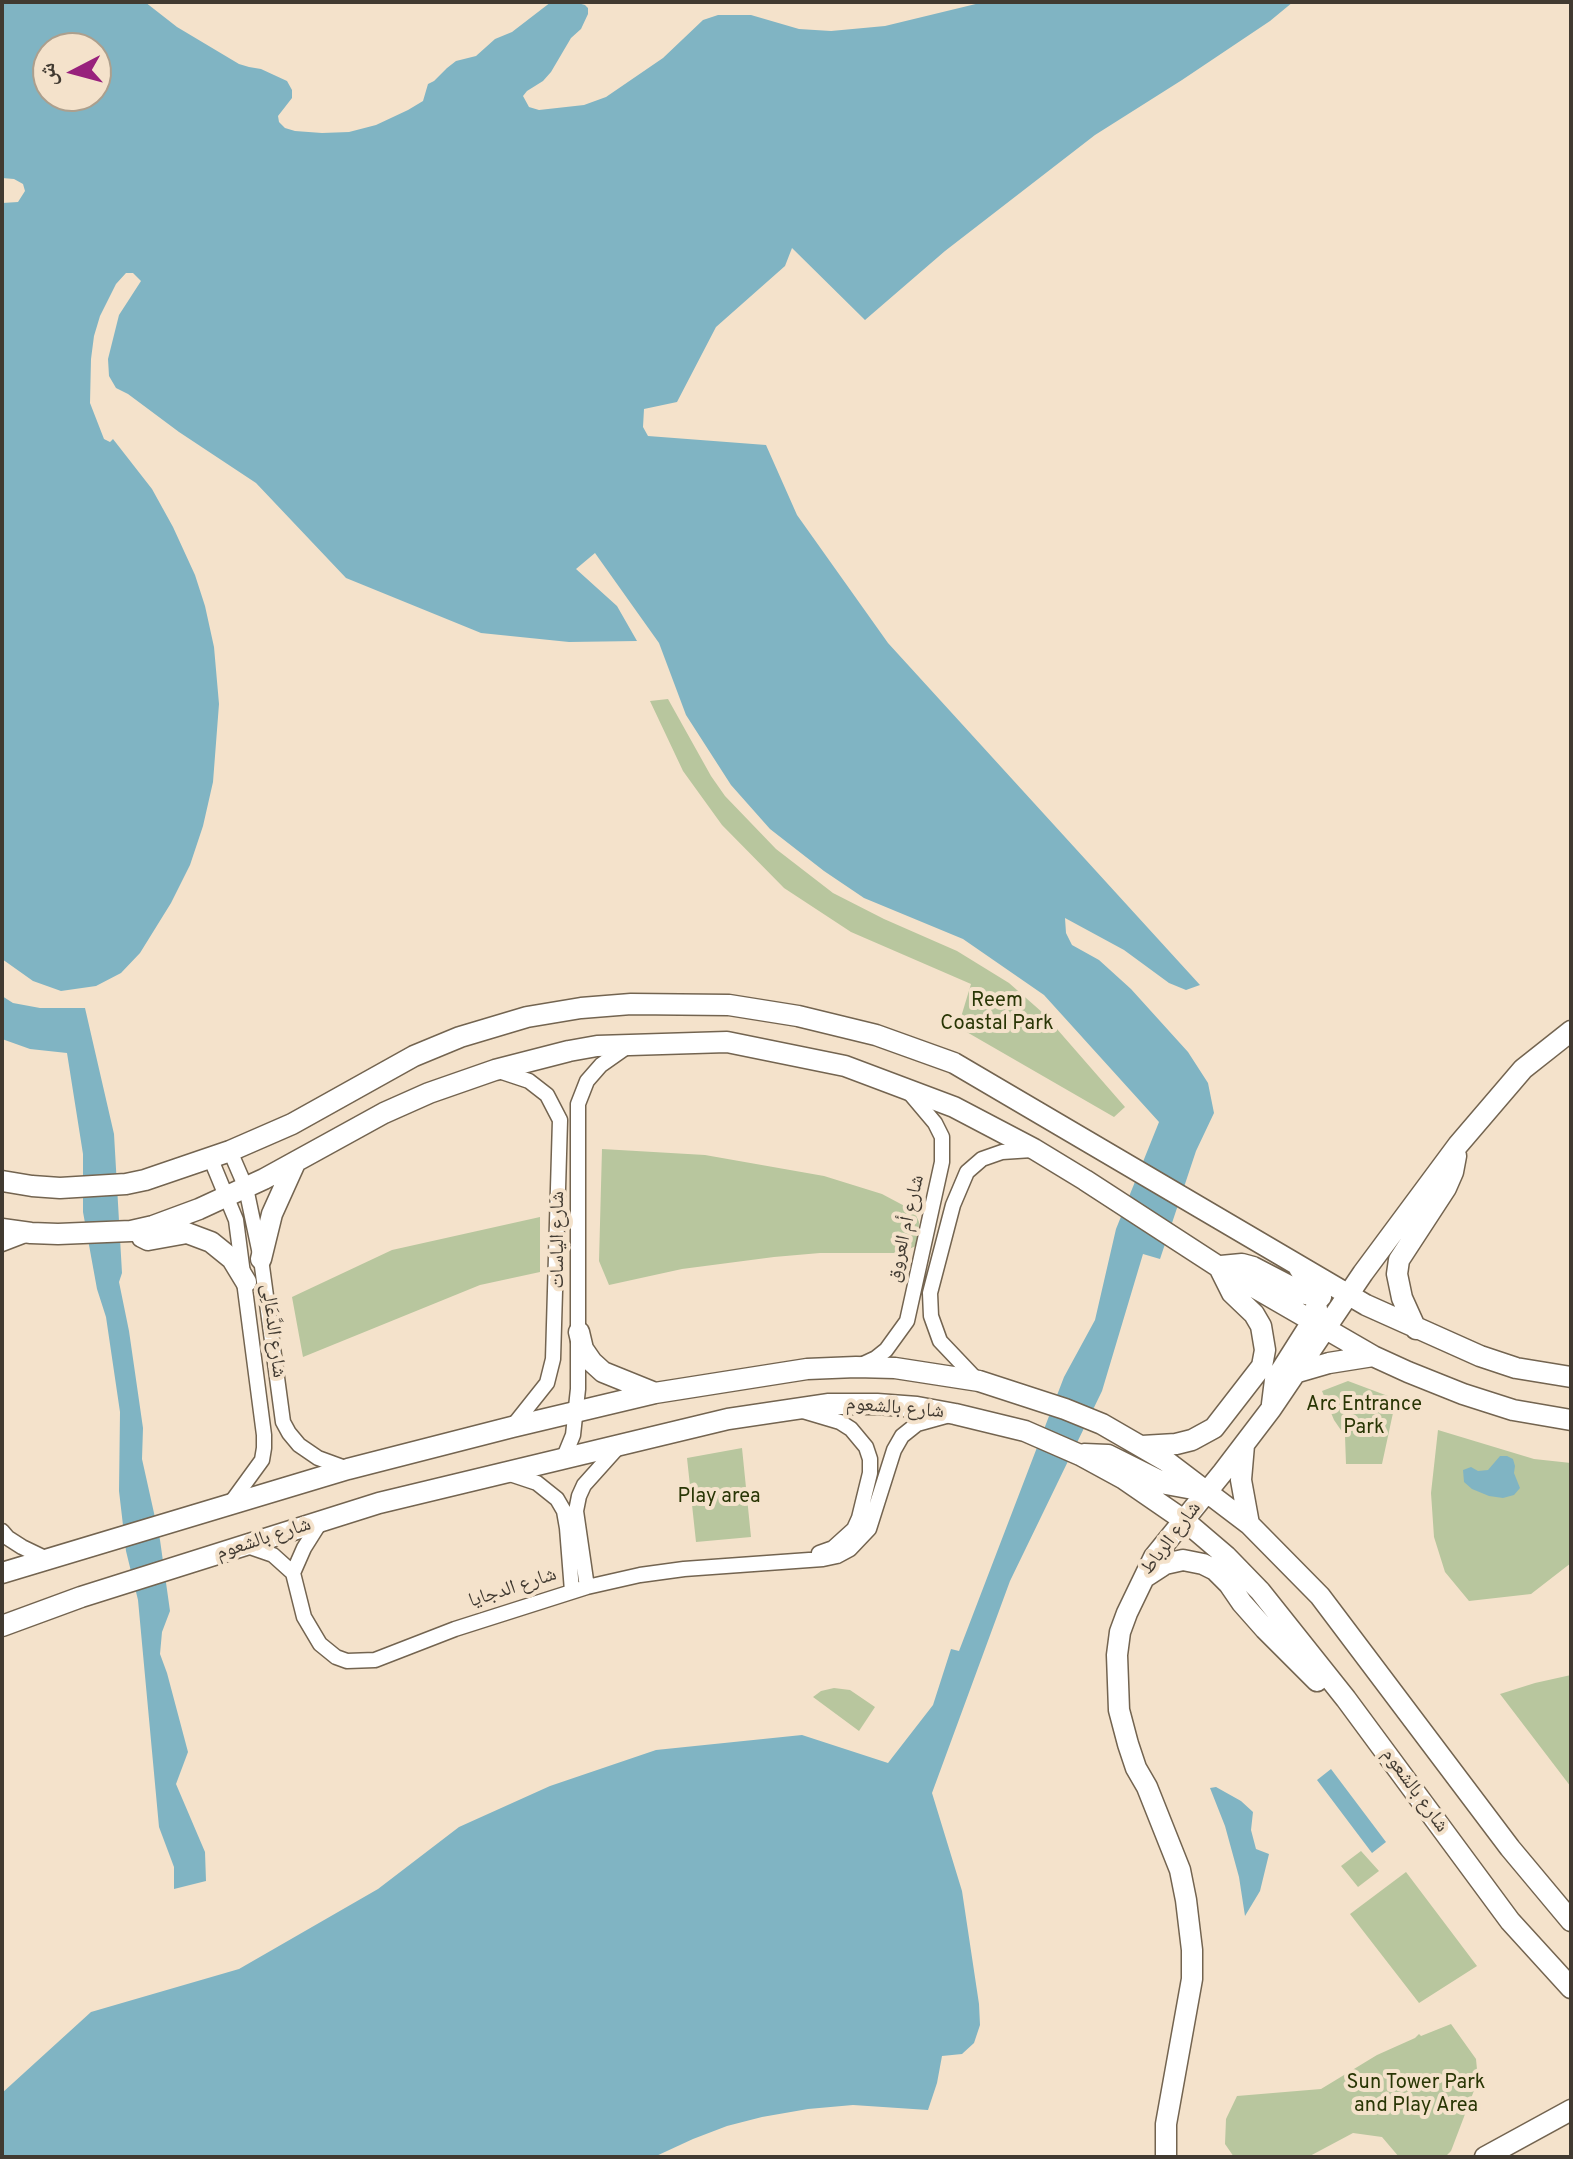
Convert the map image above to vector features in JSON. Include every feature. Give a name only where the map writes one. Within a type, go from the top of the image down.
[{"type":"main road","points":[[2,1181],[60,1188],[126,1184],[165,1174],[230,1151],[292,1124],[414,1056],[460,1037],[527,1017],[631,1004],[729,1005],[798,1016],[876,1035],[954,1063],[1366,1305],[1480,1356],[1516,1368],[1571,1377]]},
{"type":"main road","name":"شارع الرباط","points":[[1166,2157],[1166,2124],[1192,1979],[1192,1950],[1180,1870],[1147,1787],[1136,1768],[1119,1710],[1116,1679],[1120,1632],[1142,1579],[1178,1517],[1208,1491],[1271,1409],[1298,1372],[1319,1324],[1349,1294],[1458,1145],[1523,1069],[1571,1031]]},
{"type":"main road","points":[[2,1229],[31,1233],[131,1231],[174,1219],[246,1188],[384,1113],[495,1070],[597,1046],[727,1042],[845,1066],[954,1107],[1034,1149],[1219,1267],[1373,1356],[1463,1394],[1513,1410],[1571,1420]]},
{"type":"main road","points":[[1416,1329],[1402,1298],[1397,1274],[1399,1260],[1446,1188],[1453,1172],[1458,1145]]},
{"type":"main road","points":[[261,1259],[272,1214],[295,1163]]},
{"type":"main road","points":[[131,1231],[148,1240],[187,1233],[211,1242],[232,1259],[246,1282]]},
{"type":"main road","points":[[1271,1409],[1275,1380],[1319,1324],[1313,1289],[1294,1262]]},
{"type":"main road","points":[[1219,1267],[1230,1264],[1253,1267],[1305,1294],[1329,1298],[1349,1294]]},
{"type":"main road","points":[[1142,1446],[1192,1440],[1214,1428],[1262,1366],[1265,1350],[1261,1326],[1254,1314],[1232,1293],[1219,1267]]},
{"type":"main road","points":[[579,1332],[583,1349],[603,1372],[655,1393]]},
{"type":"main road","points":[[1298,1372],[1373,1356]]},
{"type":"main road","name":"شارع بالشعوم","points":[[2,1573],[348,1469],[655,1393],[807,1369],[856,1367],[895,1368],[979,1381],[1102,1424],[1166,1461],[1249,1524],[1320,1596],[1510,1848],[1571,1921]]},
{"type":"main road","name":"شارع بالشعوم","points":[[2,1626],[81,1597],[379,1503],[728,1419],[829,1404],[877,1404],[955,1414],[1025,1431],[1080,1455],[1124,1479],[1226,1556],[1260,1591],[1346,1699],[1510,1921],[1571,1988]]},
{"type":"main road","points":[[1244,1442],[1241,1480],[1249,1524]]},
{"type":"main road","points":[[1080,1455],[1108,1455],[1157,1480],[1180,1488],[1208,1491]]},
{"type":"main road","points":[[1166,1461],[1177,1475],[1180,1488],[1178,1517]]},
{"type":"main road","points":[[1142,1579],[1165,1564],[1183,1560],[1215,1570],[1265,1629],[1333,1696],[1346,1699]]},
{"type":"main road","points":[[1485,2157],[1571,2110]]},
{"type":"main road","points":[[1497,2157],[1571,2124]]},
{"type":"street","name":"شارع الياسات","points":[[564,1457],[573,1435],[577,1412],[578,1104],[583,1088],[601,1065],[632,1044]]},
{"type":"street","name":"شارع الياسات","points":[[495,1070],[529,1081],[547,1095],[560,1120],[553,1359],[547,1383],[512,1427]]},
{"type":"street","name":"شارع أم العروق","points":[[856,1367],[886,1350],[907,1321],[942,1162],[942,1137],[935,1123],[906,1087]]},
{"type":"street","name":"شارع أم العروق","points":[[931,1316],[930,1293],[935,1271],[953,1205],[967,1172],[982,1159],[1002,1152],[1034,1149]]},
{"type":"street","name":"شارع الدَّعَالِى","points":[[230,1151],[246,1188],[261,1259],[283,1422],[299,1445],[318,1458],[348,1469]]},
{"type":"street","name":"شارع الدَّعَالِى","points":[[210,1157],[236,1220],[264,1448],[262,1460],[230,1504]]},
{"type":"street","points":[[2,1244],[31,1233]]},
{"type":"street","points":[[908,1316],[922,1320],[931,1316],[940,1341],[979,1381]]},
{"type":"street","name":"شارع الدجايا","points":[[795,1409],[828,1417],[851,1429],[866,1447],[870,1459],[870,1473],[854,1529],[833,1548],[804,1559]]},
{"type":"street","name":"شارع الدجايا","points":[[293,1573],[304,1617],[320,1644],[336,1657],[347,1661],[375,1660],[455,1629],[572,1591],[640,1575],[837,1556],[861,1540],[869,1529],[894,1450],[902,1436],[917,1424],[955,1414]]},
{"type":"street","points":[[587,1587],[576,1511],[579,1496],[584,1485],[621,1444]]},
{"type":"street","points":[[503,1472],[537,1483],[557,1499],[564,1511],[572,1591]]},
{"type":"street","points":[[244,1545],[273,1555],[293,1573],[321,1521]]},
{"type":"street","points":[[2,1531],[22,1547],[56,1556]]},
{"type":"green space","name":"Reem Coastal Park","points":[[668,699],[725,796],[776,849],[833,893],[957,951],[1009,983],[1043,1013],[1125,1107],[1114,1117],[958,1027],[971,984],[851,932],[784,888],[722,825],[683,771],[650,701]]},
{"type":"green space","points":[[602,1149],[705,1155],[824,1176],[882,1194],[914,1211],[919,1222],[918,1245],[900,1253],[820,1253],[774,1257],[682,1269],[609,1285],[599,1261]]},
{"type":"green space","points":[[540,1217],[540,1272],[480,1285],[303,1357],[292,1297],[392,1250]]},
{"type":"green space","name":"Arc Entrance Park","points":[[1348,1381],[1396,1399],[1382,1464],[1346,1464],[1345,1436],[1334,1420],[1322,1391]]},
{"type":"green space","points":[[1438,1430],[1534,1459],[1571,1463],[1571,1563],[1531,1594],[1469,1601],[1445,1572],[1434,1537],[1431,1493]]},
{"type":"green space","name":"Play area","points":[[742,1448],[751,1537],[696,1542],[687,1458]]},
{"type":"green space","points":[[1571,1675],[1571,1787],[1500,1694]]},
{"type":"green space","points":[[834,1688],[850,1690],[875,1707],[859,1731],[813,1697]]},
{"type":"green space","points":[[1361,1851],[1379,1871],[1358,1887],[1341,1866]]},
{"type":"green space","points":[[1406,1872],[1477,1966],[1419,2003],[1350,1914]]},
{"type":"green space","name":"Sun Tower Park and Play Area","points":[[1451,2024],[1476,2059],[1478,2080],[1451,2151],[1445,2157],[1399,2157],[1382,2137],[1353,2133],[1308,2157],[1234,2157],[1225,2144],[1226,2119],[1237,2096],[1321,2089],[1419,2034],[1421,2036]]},
{"type":"water","points":[[2,2],[145,2],[177,27],[239,64],[261,69],[287,81],[292,98],[278,116],[279,122],[295,131],[322,133],[349,132],[376,125],[408,110],[423,101],[428,84],[456,61],[476,56],[495,39],[512,32],[551,2],[585,5],[588,14],[551,72],[523,96],[529,107],[539,110],[584,105],[606,97],[663,58],[703,20],[718,15],[751,15],[799,29],[831,31],[885,26],[984,2],[1293,2],[1270,21],[1095,135],[945,251],[865,320],[792,248],[785,266],[716,327],[677,402],[644,409],[643,427],[648,436],[766,445],[797,515],[888,643],[1200,985],[1186,990],[1169,983],[1124,950],[1065,918],[1066,933],[1072,945],[1099,960],[1131,989],[1188,1052],[1208,1083],[1214,1113],[1196,1151],[1160,1259],[1143,1254],[1102,1391],[1010,1581],[932,1793],[962,1891],[980,2025],[974,2043],[962,2054],[942,2056],[928,2110],[853,2105],[808,2109],[727,2126],[654,2157],[2,2157],[2,2093],[91,2012],[239,1969],[378,1889],[459,1827],[550,1786],[656,1750],[802,1735],[888,1763],[933,1705],[951,1649],[959,1651],[1064,1377],[1095,1320],[1116,1229],[1159,1122],[1044,995],[963,939],[864,898],[770,829],[731,785],[686,715],[659,643],[595,553],[576,569],[617,606],[637,641],[569,642],[481,633],[346,578],[256,483],[116,388],[109,376],[108,359],[119,315],[141,281],[133,273],[126,273],[116,284],[100,316],[91,359],[90,403],[104,439],[110,442],[113,439],[152,489],[195,575],[214,647],[219,704],[213,782],[190,865],[140,953],[121,973],[96,986],[61,991],[33,981],[2,959],[2,203],[18,202],[25,191],[23,184],[2,178]]},
{"type":"water","points":[[2,996],[13,1003],[40,1008],[85,1008],[114,1134],[122,1273],[119,1282],[143,1428],[142,1459],[160,1540],[170,1611],[162,1632],[160,1654],[188,1752],[176,1784],[205,1852],[206,1881],[174,1889],[174,1867],[159,1827],[138,1600],[126,1551],[119,1491],[120,1412],[106,1317],[97,1289],[83,1212],[83,1154],[67,1053],[30,1049],[2,1039]]},
{"type":"water","points":[[1500,1456],[1513,1459],[1520,1488],[1514,1495],[1503,1498],[1489,1496],[1464,1482],[1463,1470],[1471,1467],[1478,1471],[1488,1470]]},
{"type":"water","points":[[1331,1769],[1386,1842],[1372,1853],[1317,1780]]},
{"type":"water","points":[[1216,1787],[1253,1812],[1251,1830],[1256,1849],[1269,1854],[1260,1891],[1245,1916],[1239,1877],[1225,1826],[1210,1788]]}]
